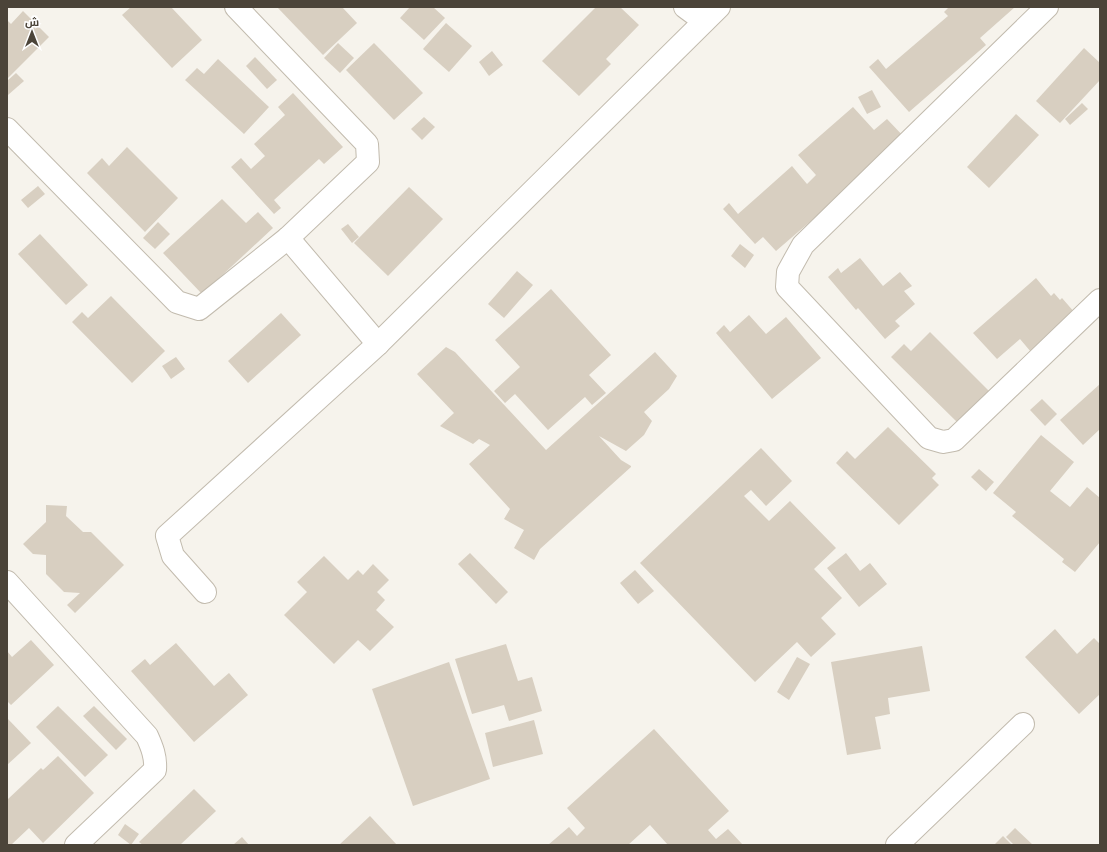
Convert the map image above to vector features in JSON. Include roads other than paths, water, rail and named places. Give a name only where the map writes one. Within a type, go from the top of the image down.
[{"type":"street","points":[[7,129],[177,302],[199,309],[288,238],[368,162],[367,144],[236,7]]},
{"type":"street","points":[[685,7],[711,14]]},
{"type":"street","points":[[1047,7],[803,245],[788,272],[787,287],[929,438],[943,442],[954,440],[1100,300]]},
{"type":"street","points":[[205,592],[173,556],[167,536],[378,344],[711,14]]},
{"type":"street","points":[[288,238],[378,344]]},
{"type":"street","points":[[7,582],[147,736],[153,749],[156,762],[155,770],[76,845]]},
{"type":"street","points":[[897,845],[1023,724]]}]
